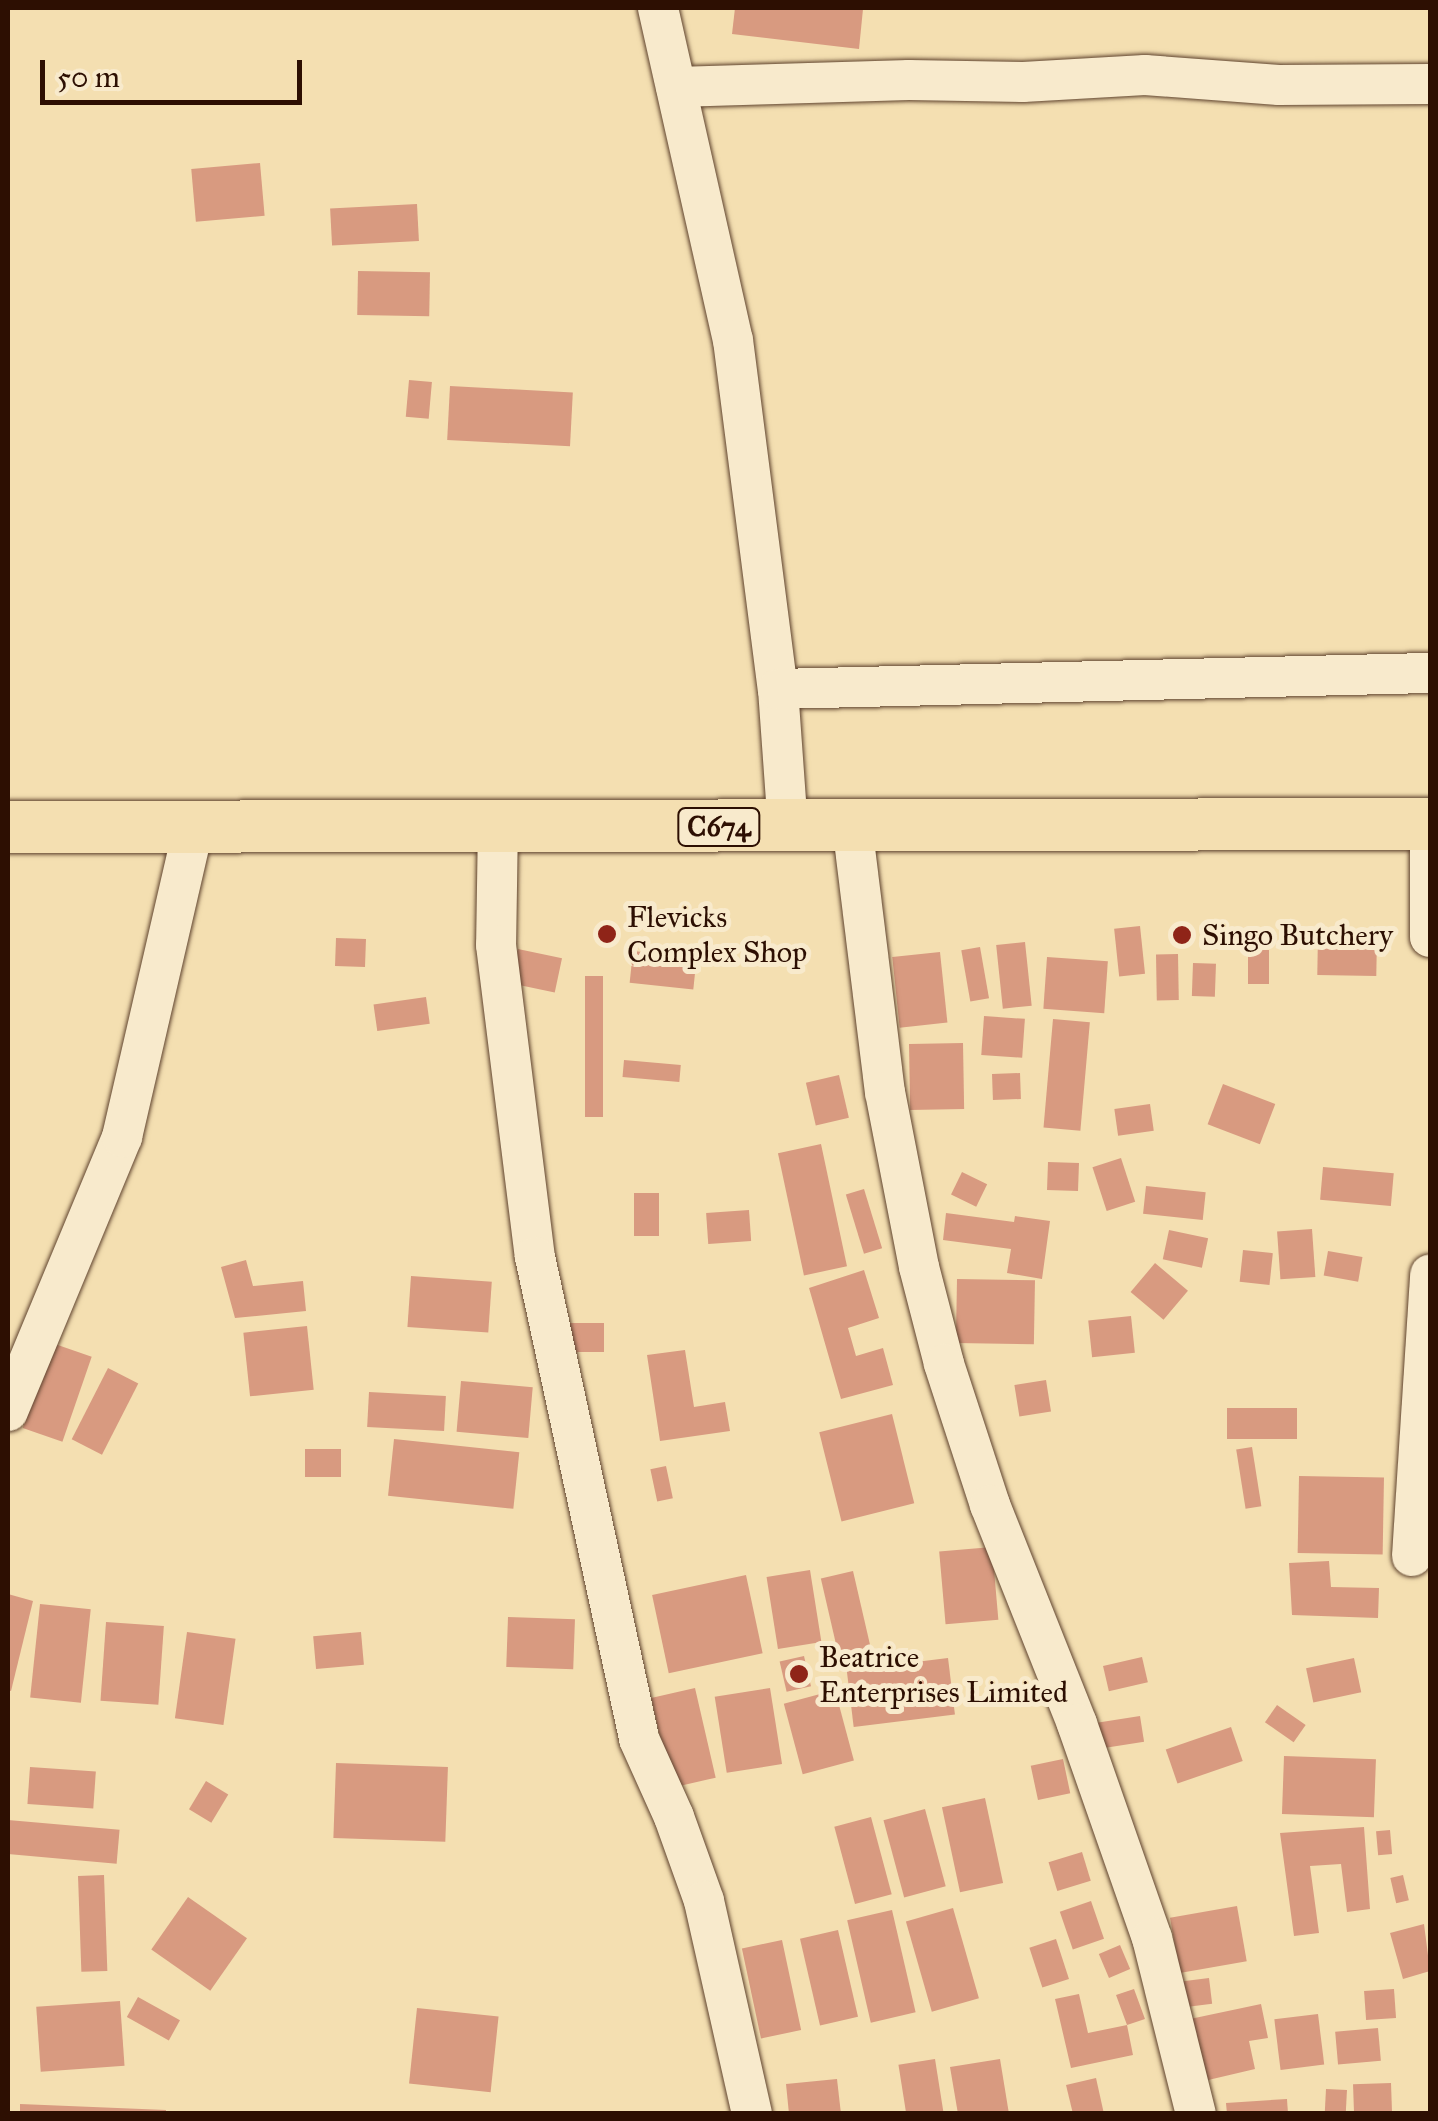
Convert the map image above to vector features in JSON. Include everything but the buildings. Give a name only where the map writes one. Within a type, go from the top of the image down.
[{"type":"main road","name":"C674","points":[[8,827],[1430,824]]},
{"type":"street","points":[[658,8],[733,340],[778,689],[788,828]]},
{"type":"street","points":[[676,87],[909,80],[1023,82],[1145,74],[1279,86],[1430,84]]},
{"type":"street","points":[[778,689],[1430,673]]},
{"type":"street","points":[[498,823],[496,945],[535,1257],[639,1739],[674,1817],[704,1901],[752,2114]]},
{"type":"street","points":[[852,824],[886,1092],[927,1299],[990,1505],[1078,1724],[1152,1938],[1196,2114]]},
{"type":"street","points":[[1430,824],[1430,937]]},
{"type":"street","points":[[8,1411],[122,1137],[194,826]]},
{"type":"street","points":[[1412,1556],[1430,1275]]},
{"type":"place","name":"Flevicks Complex Shop","points":[[607,934]]},
{"type":"place","name":"Singo Butchery","points":[[1182,935]]},
{"type":"place","name":"Beatrice Enterprises Limited","points":[[799,1674]]}]
